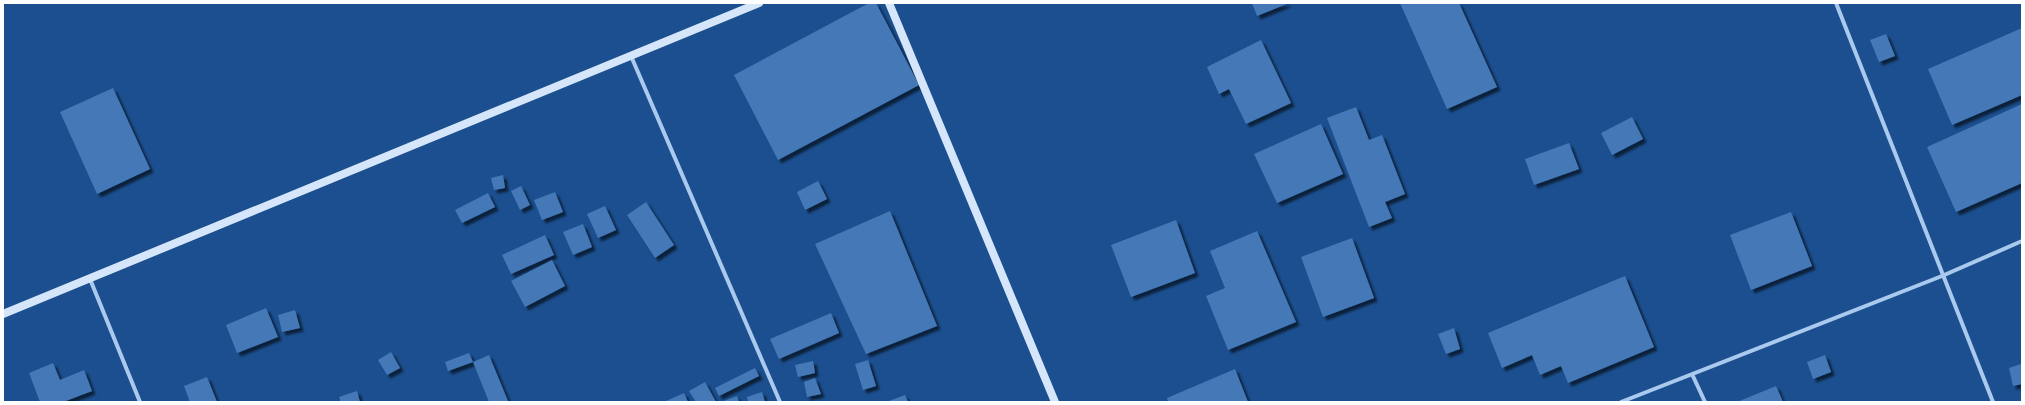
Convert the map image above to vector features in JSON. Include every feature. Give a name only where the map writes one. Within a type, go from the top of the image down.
[{"type":"street","points":[[3,314],[759,3]]},
{"type":"street","points":[[889,3],[1055,402]]},
{"type":"street","points":[[1836,3],[1942,276],[1993,402]]},
{"type":"street","points":[[631,56],[780,402]]},
{"type":"street","points":[[1621,402],[1942,276],[2022,241]]},
{"type":"street","points":[[90,279],[140,402]]},
{"type":"street","points":[[1692,374],[1705,402]]},
{"type":"building","points":[[869,3],[876,3],[919,85],[778,160],[734,75]]},
{"type":"building","points":[[1252,3],[1289,3],[1257,16]]},
{"type":"building","points":[[1400,3],[1459,3],[1497,87],[1447,109]]},
{"type":"building","points":[[2022,28],[2022,95],[1952,125],[1928,69]]},
{"type":"building","points":[[1886,34],[1895,56],[1879,62],[1870,40]]},
{"type":"building","points":[[1261,40],[1291,103],[1246,124],[1229,89],[1219,94],[1207,67]]},
{"type":"building","points":[[113,88],[150,169],[97,194],[60,112]]},
{"type":"building","points":[[2022,104],[2022,183],[1956,212],[1927,147]]},
{"type":"building","points":[[1356,107],[1369,140],[1382,135],[1405,194],[1385,202],[1392,218],[1369,227],[1327,118]]},
{"type":"building","points":[[1632,117],[1643,139],[1612,155],[1601,133]]},
{"type":"building","points":[[1321,124],[1343,174],[1277,203],[1254,154]]},
{"type":"building","points":[[1569,143],[1579,169],[1534,185],[1525,159]]},
{"type":"building","points":[[503,175],[505,188],[494,190],[491,178]]},
{"type":"building","points":[[818,181],[827,199],[805,210],[797,192]]},
{"type":"building","points":[[521,186],[530,205],[520,210],[511,191]]},
{"type":"building","points":[[555,192],[563,212],[542,220],[534,200]]},
{"type":"building","points":[[488,193],[495,207],[462,223],[455,210]]},
{"type":"building","points":[[646,202],[674,245],[655,258],[627,215]]},
{"type":"building","points":[[605,206],[616,230],[598,238],[587,214]]},
{"type":"building","points":[[890,211],[937,326],[866,354],[815,244]]},
{"type":"building","points":[[1791,212],[1812,266],[1751,290],[1730,235]]},
{"type":"building","points":[[1176,220],[1195,273],[1131,297],[1111,245]]},
{"type":"building","points":[[583,224],[592,247],[573,255],[563,232]]},
{"type":"building","points":[[1257,231],[1296,322],[1228,350],[1206,296],[1225,288],[1210,251]]},
{"type":"building","points":[[545,235],[554,255],[511,274],[502,255]]},
{"type":"building","points":[[1352,238],[1374,298],[1323,317],[1301,257]]},
{"type":"building","points":[[552,260],[565,286],[525,307],[511,281]]},
{"type":"building","points":[[1625,276],[1654,347],[1568,383],[1561,366],[1540,375],[1532,355],[1502,368],[1488,333]]},
{"type":"building","points":[[266,308],[278,337],[237,353],[226,325]]},
{"type":"building","points":[[295,310],[300,328],[282,332],[278,315]]},
{"type":"building","points":[[831,313],[839,333],[779,359],[770,339]]},
{"type":"building","points":[[1454,328],[1460,349],[1446,354],[1438,334]]},
{"type":"building","points":[[391,352],[400,368],[387,375],[378,360]]},
{"type":"building","points":[[469,353],[473,362],[448,371],[445,362]]},
{"type":"building","points":[[489,355],[508,401],[506,402],[489,402],[473,362]]},
{"type":"building","points":[[1825,355],[1831,372],[1813,379],[1807,362]]},
{"type":"building","points":[[868,360],[876,386],[863,390],[855,364]]},
{"type":"building","points":[[813,361],[815,373],[798,377],[795,365]]},
{"type":"building","points":[[53,363],[60,380],[84,370],[92,391],[63,402],[40,402],[29,373]]},
{"type":"building","points":[[2021,364],[2022,384],[2013,386],[2009,368]]},
{"type":"building","points":[[755,368],[759,376],[719,396],[715,388]]},
{"type":"building","points":[[1235,369],[1248,402],[1168,402],[1167,398]]},
{"type":"building","points":[[207,377],[217,402],[190,402],[184,386]]},
{"type":"building","points":[[815,378],[821,394],[807,397],[804,382]]},
{"type":"building","points":[[705,382],[716,402],[696,402],[689,391]]},
{"type":"building","points":[[1776,386],[1783,402],[1737,402]]},
{"type":"building","points":[[357,391],[360,402],[341,402],[339,397]]},
{"type":"building","points":[[762,392],[765,402],[748,402],[747,397]]},
{"type":"building","points":[[684,393],[688,402],[664,402]]},
{"type":"building","points":[[905,395],[908,402],[889,401]]},
{"type":"building","points":[[737,396],[739,402],[721,402]]}]
